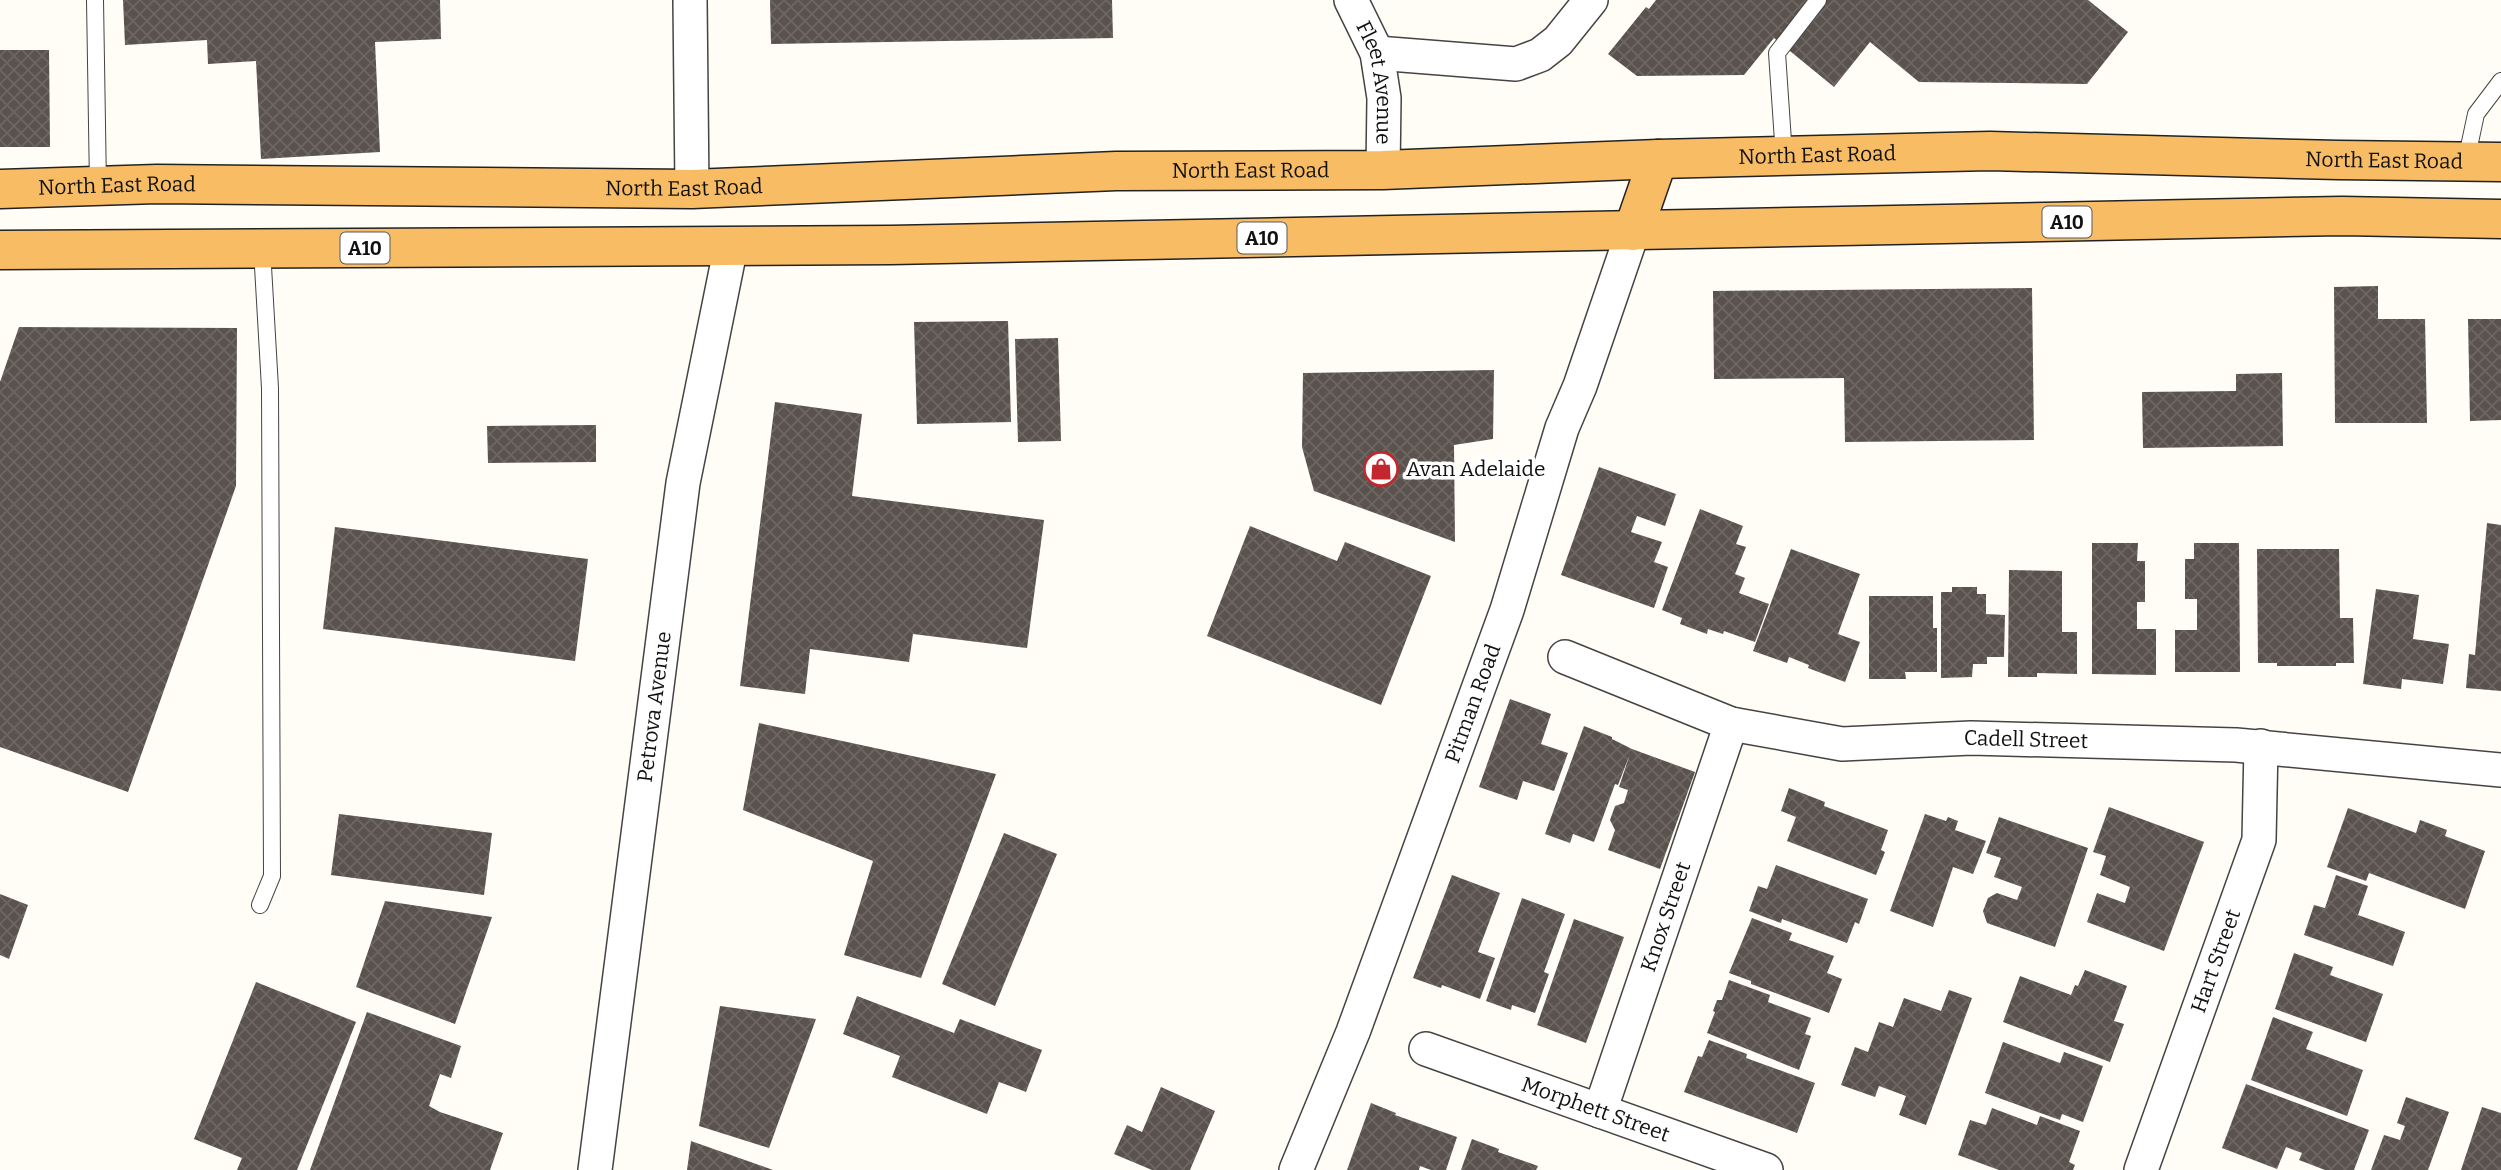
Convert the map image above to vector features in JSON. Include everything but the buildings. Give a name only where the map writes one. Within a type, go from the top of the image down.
[{"type":"highway","name":"North East Road","points":[[0,189],[157,184],[692,188],[1116,172],[1382,170],[1658,159],[1990,151],[2484,162]]},
{"type":"highway","points":[[1633,231],[1658,159]]},
{"type":"highway","points":[[692,188],[731,246]]},
{"type":"highway","name":"A10","points":[[0,250],[731,246],[2342,216],[2501,219]]},
{"type":"street","points":[[690,0],[692,188]]},
{"type":"street","name":"Fleet Avenue","points":[[1351,0],[1377,53],[1384,99],[1382,170]]},
{"type":"street","points":[[1377,53],[1516,64],[1540,55],[1558,41],[1591,0]]},
{"type":"street","name":"Pitman Road","points":[[1296,1170],[1353,1032],[1502,622],[1562,428],[1580,386],[1633,231]]},
{"type":"street","name":"Petrova Avenue","points":[[595,1170],[683,483],[731,246]]},
{"type":"street","name":"Cadell Street","points":[[1565,657],[1731,724],[1842,744],[1971,738],[2261,746],[2501,770]]},
{"type":"street","name":"Knox Street","points":[[1600,1111],[1731,724]]},
{"type":"street","name":"Hart Street","points":[[2141,1170],[2259,840],[2261,746]]},
{"type":"street","name":"Morphett Street","points":[[1426,1049],[1766,1170]]},
{"type":"lane","points":[[95,0],[97,186]]},
{"type":"lane","points":[[1784,156],[1777,53],[1818,0]]},
{"type":"lane","points":[[2484,162],[2476,114],[2501,81]]},
{"type":"lane","points":[[260,905],[272,876],[270,388],[261,249]]},
{"type":"place","name":"Avan Adelaide","points":[[1381,469]]}]
